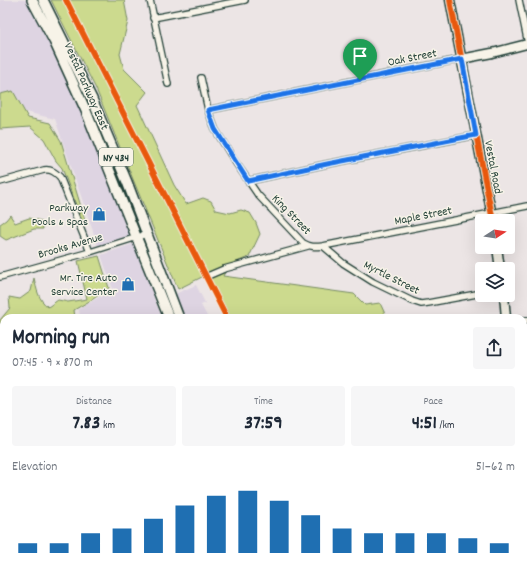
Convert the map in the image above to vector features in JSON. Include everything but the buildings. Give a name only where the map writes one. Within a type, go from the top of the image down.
[{"type":"main road","name":"Vestal Parkway East","points":[[32,0],[54,41],[86,111],[167,314]]},
{"type":"main road","name":"Vestal Parkway East","points":[[43,0],[92,99],[127,182],[177,314]]},
{"type":"street","points":[[150,0],[168,84]]},
{"type":"street","points":[[153,18],[245,0]]},
{"type":"street","name":"Vestal Road","points":[[450,0],[491,214]]},
{"type":"street","points":[[519,0],[527,39]]},
{"type":"street","name":"Oak Street","points":[[208,110],[492,53],[527,44]]},
{"type":"street","name":"King Street","points":[[201,78],[208,110],[215,129],[258,195],[303,243],[308,246],[323,246]]},
{"type":"street","points":[[248,181],[476,135]]},
{"type":"street","points":[[0,182],[49,169],[56,173],[60,177],[90,252]]},
{"type":"street","name":"Maple Street","points":[[502,214],[527,206]]},
{"type":"street","name":"Maple Street","points":[[323,246],[475,220]]},
{"type":"street","name":"Brooks Avenue","points":[[0,277],[90,252],[147,234]]},
{"type":"street","points":[[210,274],[308,246]]},
{"type":"street","name":"Myrtle Street","points":[[323,246],[344,263],[374,282],[421,304],[475,294]]},
{"type":"street","points":[[505,302],[506,314]]},
{"type":"shaded area","points":[[0,0],[28,0],[50,41],[90,131],[130,235],[98,246],[55,119],[0,106]]},
{"type":"shaded area","points":[[133,244],[160,314],[80,314],[79,309],[113,289],[101,255]]},
{"type":"shaded area","points":[[196,285],[205,303],[201,305],[206,314],[183,314],[175,294]]},
{"type":"green space","points":[[35,0],[40,0],[78,77],[138,221],[139,225],[137,227]]},
{"type":"green space","points":[[51,0],[124,0],[128,21],[120,54],[124,69],[147,92],[137,105],[174,185],[186,204],[203,198],[211,201],[216,210],[230,213],[241,210],[250,213],[260,234],[249,257],[229,265],[223,276],[354,294],[365,305],[380,303],[385,314],[229,314],[208,274],[178,289],[96,89]]},
{"type":"green space","points":[[13,91],[28,118],[50,123],[61,141],[85,220],[84,226],[62,168],[56,161],[44,139],[30,127],[0,129],[0,94]]},
{"type":"green space","points":[[10,215],[15,223],[29,218],[42,221],[43,229],[34,229],[6,240],[0,236],[0,224]]},
{"type":"green space","points":[[99,256],[109,288],[74,310],[74,314],[5,314],[10,308],[9,297],[20,299],[31,291],[34,278],[40,297],[48,307],[58,300],[68,302],[87,299],[78,261]]},
{"type":"cycle path","points":[[66,0],[225,314]]},
{"type":"cycle path","points":[[450,0],[492,214]]},
{"type":"place","name":"Parkway Pools & Spas","points":[[99,214]]},
{"type":"place","name":"Mr. Tire Auto Service Center","points":[[128,284]]},
{"type":"route","points":[[462,59],[476,135],[248,181],[215,129],[208,110],[309,90],[360,80],[462,59]]}]
